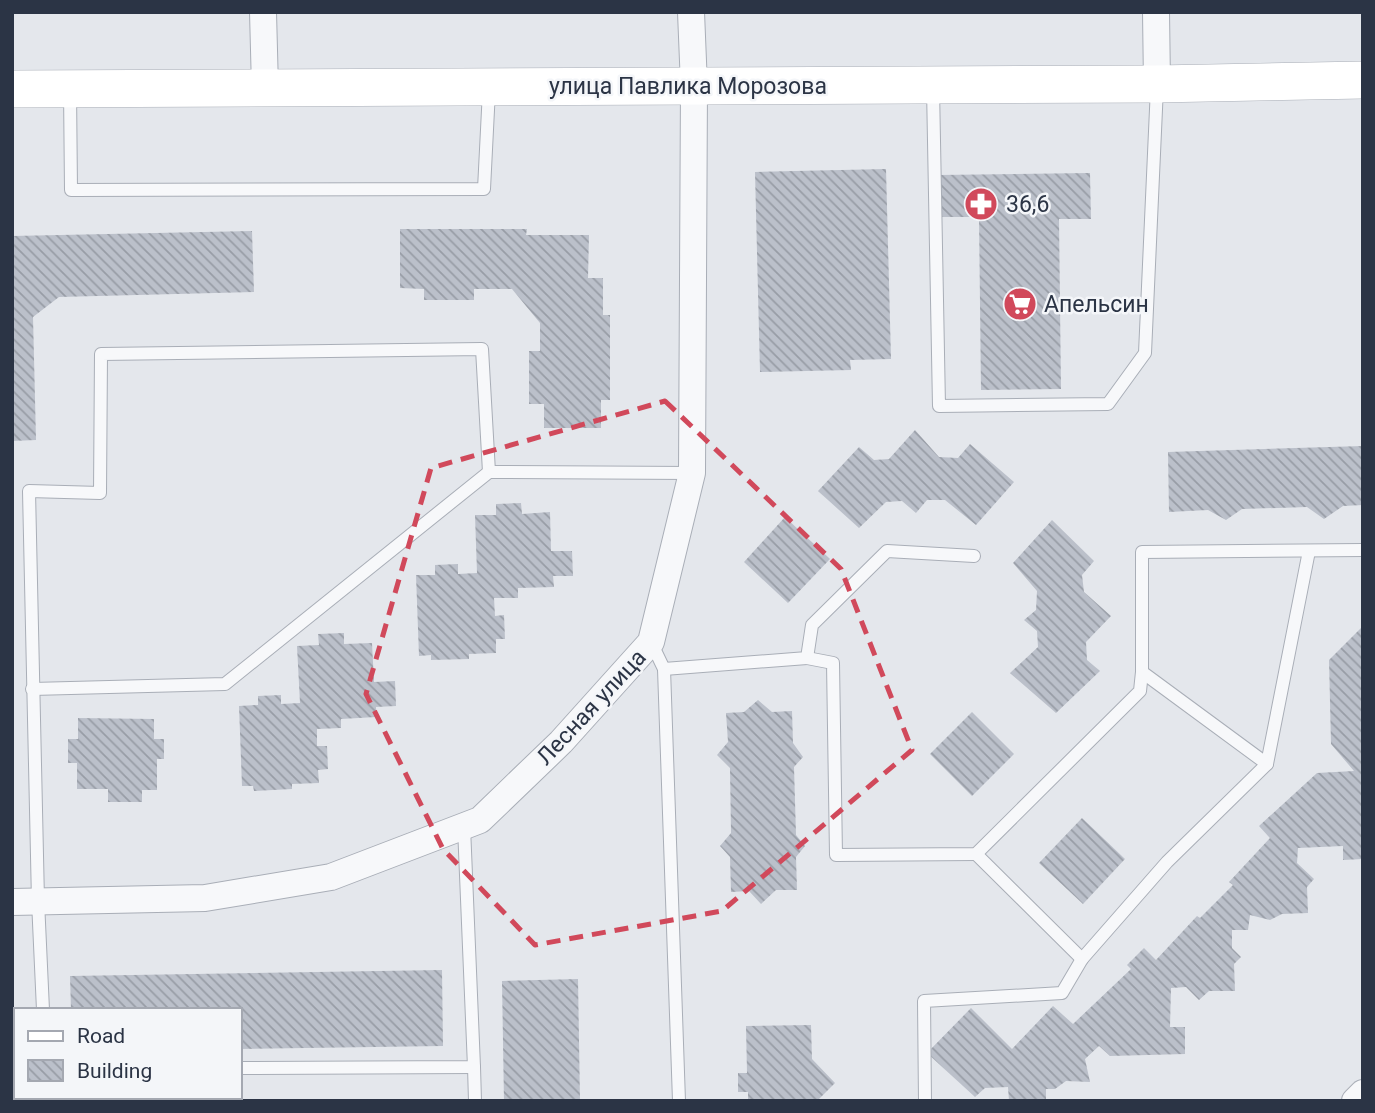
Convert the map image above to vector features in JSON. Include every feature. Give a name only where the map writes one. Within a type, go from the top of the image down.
[{"type":"street","points":[[263,12],[265,88]]},
{"type":"street","name":"Лесная улица","points":[[25,902],[205,898],[331,877],[464,827],[480,820],[561,742],[651,642],[692,473],[694,86],[691,12]]},
{"type":"street","points":[[1156,12],[1157,83]]},
{"type":"street","name":"улица Павлика Морозова","points":[[12,89],[933,85],[1363,80]]},
{"type":"street","points":[[1355,1101],[1363,1093]]},
{"type":"lane","points":[[933,85],[939,406],[1108,404],[1144,353],[1157,83]]},
{"type":"lane","points":[[70,89],[71,190],[485,189],[490,87]]},
{"type":"lane","points":[[43,1008],[25,902],[32,689],[29,491],[100,494],[101,354],[482,349],[489,472]]},
{"type":"lane","points":[[32,689],[225,684],[489,472],[692,473]]},
{"type":"lane","points":[[664,669],[807,658],[833,663],[836,855],[976,854],[1140,691],[1142,552],[1363,550]]},
{"type":"lane","points":[[807,658],[812,625],[887,551],[974,556]]},
{"type":"lane","points":[[925,1101],[924,1001],[1062,992],[1082,959],[1167,862],[1268,764],[1309,551]]},
{"type":"lane","points":[[651,642],[664,669],[678,1101]]},
{"type":"lane","points":[[1142,672],[1268,764]]},
{"type":"lane","points":[[464,827],[475,1101]]},
{"type":"lane","points":[[976,854],[1082,959]]},
{"type":"lane","points":[[242,1068],[474,1067]]},
{"type":"highlighted area","points":[[665,401],[841,569],[912,750],[722,911],[535,945],[443,849],[366,694],[431,468]]},
{"type":"building","points":[[886,169],[891,359],[850,360],[851,370],[760,372],[755,172]]},
{"type":"building","name":"Апельсин","points":[[1090,173],[1091,219],[1059,219],[1061,389],[981,390],[979,217],[939,217],[938,175]]},
{"type":"building","points":[[400,229],[527,229],[526,235],[589,235],[588,278],[603,278],[603,315],[610,315],[610,400],[601,400],[601,428],[544,428],[544,404],[529,404],[529,351],[540,351],[540,323],[512,289],[474,289],[474,300],[424,300],[424,289],[400,288]]},
{"type":"building","points":[[252,231],[254,292],[59,297],[33,317],[36,440],[12,441],[12,236]]},
{"type":"building","points":[[915,430],[939,457],[958,458],[970,444],[1014,482],[976,525],[945,500],[927,500],[916,513],[902,501],[886,502],[859,528],[818,491],[859,447],[874,460],[889,459]]},
{"type":"building","points":[[1363,446],[1363,505],[1343,506],[1324,519],[1307,507],[1242,509],[1226,520],[1208,510],[1169,512],[1168,452]]},
{"type":"building","points":[[521,503],[522,514],[550,512],[551,551],[572,551],[573,576],[553,576],[554,587],[518,588],[518,598],[494,598],[495,616],[504,615],[505,639],[496,639],[496,653],[469,654],[469,659],[431,660],[431,655],[419,656],[416,575],[435,575],[435,565],[458,564],[458,574],[477,573],[475,515],[496,515],[496,504]]},
{"type":"building","points":[[785,517],[830,559],[788,603],[744,562]]},
{"type":"building","points":[[1052,520],[1094,561],[1082,575],[1084,592],[1111,616],[1086,642],[1087,660],[1100,671],[1056,713],[1010,673],[1038,647],[1037,631],[1024,620],[1036,610],[1037,591],[1013,563]]},
{"type":"building","points":[[1363,626],[1363,859],[1343,860],[1343,846],[1298,848],[1297,863],[1314,879],[1307,887],[1308,913],[1282,914],[1270,920],[1250,915],[1248,930],[1232,930],[1232,948],[1241,957],[1234,964],[1235,991],[1209,991],[1199,1000],[1186,987],[1171,988],[1170,1027],[1185,1027],[1185,1054],[1110,1056],[1099,1046],[1085,1059],[1090,1082],[1066,1081],[1055,1089],[1046,1089],[1046,1101],[1009,1101],[1008,1087],[985,1088],[975,1097],[927,1053],[971,1008],[1012,1049],[1053,1006],[1073,1024],[1131,969],[1127,965],[1144,948],[1156,960],[1197,916],[1200,918],[1233,885],[1229,882],[1270,838],[1259,826],[1317,773],[1354,771],[1331,744],[1329,660]]},
{"type":"building","points":[[344,633],[344,644],[372,643],[374,682],[395,681],[396,706],[376,707],[376,717],[341,719],[341,728],[317,729],[317,746],[327,746],[328,769],[318,770],[319,783],[292,784],[292,789],[254,791],[253,786],[242,786],[239,706],[258,705],[258,696],[281,695],[281,704],[300,703],[297,646],[319,645],[318,634]]},
{"type":"building","points":[[758,700],[772,712],[792,711],[793,743],[803,757],[794,767],[796,835],[805,846],[796,857],[797,890],[776,890],[761,904],[749,891],[731,892],[730,857],[720,846],[731,833],[730,768],[717,755],[728,742],[726,713],[744,712]]},
{"type":"building","points":[[972,712],[1014,754],[972,796],[930,754]]},
{"type":"building","points":[[78,718],[154,719],[154,739],[164,739],[164,759],[157,759],[157,790],[142,790],[142,802],[108,802],[108,789],[77,789],[77,763],[68,763],[68,739],[78,739]]},
{"type":"building","points":[[1082,818],[1125,859],[1083,904],[1039,863]]},
{"type":"building","points":[[442,970],[443,1046],[242,1049],[242,1008],[71,1008],[70,976]]},
{"type":"building","points":[[578,979],[580,1101],[504,1101],[502,981]]},
{"type":"building","points":[[811,1025],[812,1059],[835,1083],[817,1101],[748,1101],[748,1092],[738,1092],[738,1073],[747,1073],[746,1026]]},
{"type":"place","name":"36,6","points":[[981,204]]},
{"type":"place","name":"Апельсин","points":[[1020,304]]}]
